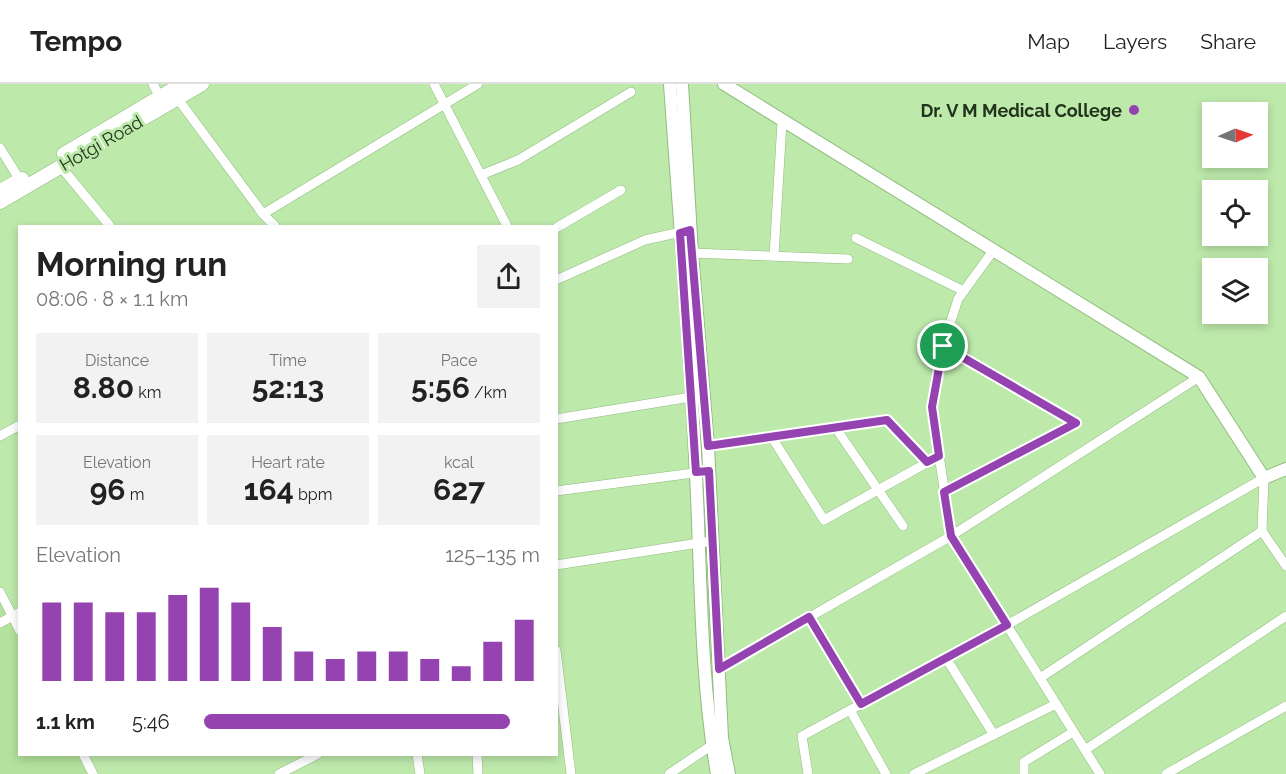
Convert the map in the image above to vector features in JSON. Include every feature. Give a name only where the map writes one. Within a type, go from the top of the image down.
[{"type":"main road","name":"Hotgi Road","points":[[0,191],[172,93],[202,84]]},
{"type":"main road","name":"Hotgi Road","points":[[0,202],[61,167],[172,93]]},
{"type":"street","points":[[153,84],[172,93],[263,214],[274,225]]},
{"type":"street","points":[[434,84],[506,225]]},
{"type":"street","points":[[263,214],[478,84]]},
{"type":"street","points":[[670,84],[685,231],[703,472],[712,542],[719,669],[717,774]]},
{"type":"street","points":[[682,84],[685,231],[692,253],[697,396],[708,446],[703,472],[699,543],[717,742],[729,774]]},
{"type":"street","points":[[724,84],[782,122],[1199,377],[1264,478],[1262,531],[1286,567]]},
{"type":"street","points":[[481,176],[518,160],[632,92]]},
{"type":"street","points":[[774,256],[782,122]]},
{"type":"street","points":[[0,148],[20,180]]},
{"type":"street","points":[[61,167],[109,225]]},
{"type":"street","points":[[558,227],[621,190]]},
{"type":"street","points":[[558,279],[645,240],[685,231]]},
{"type":"street","points":[[856,238],[964,291]]},
{"type":"street","points":[[993,251],[958,299],[943,346],[932,407],[951,536],[1100,774]]},
{"type":"street","points":[[692,253],[848,259]]},
{"type":"street","points":[[943,346],[1076,423],[944,492]]},
{"type":"street","points":[[719,669],[951,536],[1199,377]]},
{"type":"street","points":[[558,419],[697,396]]},
{"type":"street","points":[[708,446],[887,420],[927,462]]},
{"type":"street","points":[[0,436],[18,427]]},
{"type":"street","points":[[835,427],[903,526]]},
{"type":"street","points":[[771,436],[824,520],[939,456]]},
{"type":"street","points":[[808,774],[802,736],[1007,625],[1264,478],[1286,469]]},
{"type":"street","points":[[558,491],[703,472]]},
{"type":"street","points":[[1040,678],[1262,531]]},
{"type":"street","points":[[558,566],[712,542]]},
{"type":"street","points":[[0,592],[16,614],[0,623]]},
{"type":"street","points":[[1084,750],[1286,616]]},
{"type":"street","points":[[809,617],[861,704]]},
{"type":"street","points":[[946,658],[994,735]]},
{"type":"street","points":[[558,667],[571,774]]},
{"type":"street","points":[[914,774],[1056,704]]},
{"type":"street","points":[[1166,774],[1286,706]]},
{"type":"street","points":[[850,710],[886,774]]},
{"type":"street","points":[[1024,774],[1024,762],[1073,732]]},
{"type":"street","points":[[669,774],[717,742]]},
{"type":"street","points":[[84,756],[93,774]]},
{"type":"street","points":[[279,774],[314,756]]},
{"type":"street","points":[[417,756],[420,774]]},
{"type":"street","points":[[477,756],[478,774]]},
{"type":"shaded area","points":[[0,584],[18,620],[18,756],[88,756],[97,774],[0,774]]},
{"type":"place","name":"Dr. V M Medical College","points":[[1134,110]]},
{"type":"route","points":[[690,230],[702,396],[708,446],[887,420],[927,462],[939,456],[932,407],[943,346],[1076,423],[944,492],[951,536],[1007,625],[861,704],[809,617],[719,669],[709,471],[696,472],[680,233],[690,230]]}]
